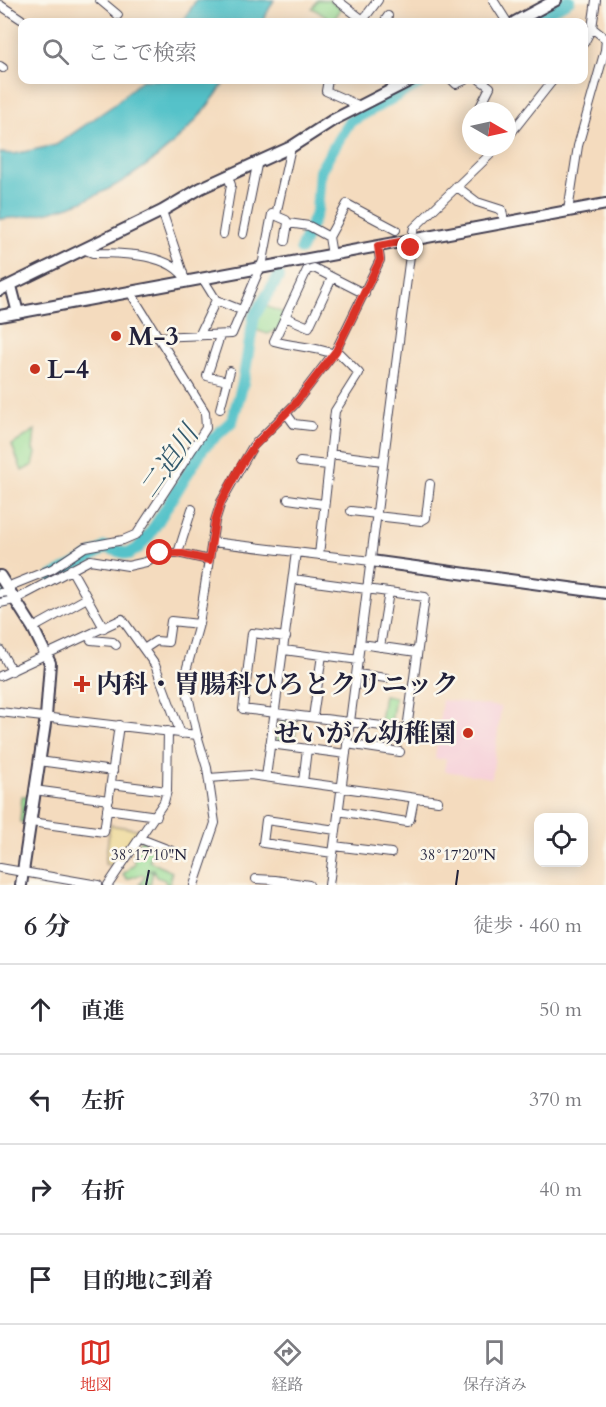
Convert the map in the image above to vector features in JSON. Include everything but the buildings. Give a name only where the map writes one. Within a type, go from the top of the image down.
[{"type":"street","points":[[100,0],[118,15]]},
{"type":"street","points":[[337,0],[360,18]]},
{"type":"street","points":[[364,18],[378,0]]},
{"type":"street","points":[[493,0],[504,18]]},
{"type":"street","points":[[522,18],[556,0]]},
{"type":"street","points":[[588,36],[592,28],[596,0]]},
{"type":"street","points":[[0,5],[20,18]]},
{"type":"street","points":[[568,211],[578,146],[606,39],[592,28]]},
{"type":"street","points":[[327,84],[326,91],[360,106]]},
{"type":"street","points":[[18,313],[5,288],[162,211],[201,188],[256,165],[403,84]]},
{"type":"street","points":[[482,102],[490,87],[486,84]]},
{"type":"street","points":[[516,127],[550,84]]},
{"type":"street","points":[[276,215],[291,147]]},
{"type":"street","points":[[329,885],[411,240],[414,228],[488,156]]},
{"type":"street","points":[[243,234],[256,165]]},
{"type":"street","points":[[223,234],[231,185],[228,176]]},
{"type":"street","points":[[456,186],[477,202],[502,210],[504,222]]},
{"type":"street","points":[[332,255],[329,237],[347,204],[396,230]]},
{"type":"street","points":[[0,316],[130,292],[185,277],[203,279],[606,204]]},
{"type":"street","points":[[162,211],[185,277]]},
{"type":"street","points":[[156,337],[232,334],[260,268],[272,214],[288,224],[311,227],[329,237]]},
{"type":"street","points":[[285,241],[288,224]]},
{"type":"street","points":[[194,885],[215,823],[209,778],[184,678],[199,624],[221,502],[254,446],[286,413],[335,352],[380,260],[378,246]]},
{"type":"street","points":[[83,249],[93,253],[159,260],[185,277]]},
{"type":"street","points":[[319,555],[335,411],[358,374],[335,352],[274,341],[307,270],[314,268],[365,294]]},
{"type":"street","points":[[285,317],[309,327],[332,278]]},
{"type":"street","points":[[203,279],[216,300],[242,310]]},
{"type":"street","points":[[0,603],[8,593],[52,569],[85,547],[123,540],[137,534],[203,434],[207,419],[205,412],[156,337],[130,292]]},
{"type":"street","points":[[199,336],[216,300]]},
{"type":"street","points":[[220,336],[207,376],[227,381]]},
{"type":"street","points":[[220,409],[230,371]]},
{"type":"street","points":[[286,413],[294,424],[311,426]]},
{"type":"street","points":[[330,454],[383,461]]},
{"type":"street","points":[[300,462],[328,465]]},
{"type":"street","points":[[351,511],[421,522],[426,518],[430,484]]},
{"type":"street","points":[[288,499],[323,504]]},
{"type":"street","points":[[178,553],[192,509]]},
{"type":"street","points":[[212,542],[606,593]]},
{"type":"street","points":[[266,777],[296,552]]},
{"type":"street","points":[[8,593],[90,560],[128,566],[146,562],[160,553],[178,553],[209,560]]},
{"type":"street","points":[[71,569],[104,628]]},
{"type":"street","points":[[0,576],[8,593],[33,628],[50,663],[46,717],[21,885]]},
{"type":"street","points":[[286,637],[252,633],[243,709],[407,729],[425,597],[293,579]]},
{"type":"street","points":[[380,647],[388,592]]},
{"type":"street","points":[[33,628],[87,598]]},
{"type":"street","points":[[0,676],[48,656],[122,620],[155,665],[181,734]]},
{"type":"street","points":[[144,649],[156,641],[168,642],[171,621],[199,624]]},
{"type":"street","points":[[89,636],[91,640],[113,642],[116,645]]},
{"type":"street","points":[[361,644],[417,652]]},
{"type":"street","points":[[0,650],[12,671]]},
{"type":"street","points":[[284,650],[359,660]]},
{"type":"street","points":[[313,717],[322,655]]},
{"type":"street","points":[[357,674],[386,678]]},
{"type":"street","points":[[0,712],[197,735]]},
{"type":"street","points":[[31,822],[104,832],[119,726]]},
{"type":"street","points":[[108,885],[156,816],[167,791],[168,731]]},
{"type":"street","points":[[270,744],[346,754]]},
{"type":"street","points":[[347,744],[400,752]]},
{"type":"street","points":[[303,782],[307,749]]},
{"type":"street","points":[[39,761],[113,771]]},
{"type":"street","points":[[209,778],[250,775],[438,801]]},
{"type":"street","points":[[111,784],[167,791]]},
{"type":"street","points":[[34,790],[109,800]]},
{"type":"street","points":[[338,812],[407,822],[410,819],[414,798]]},
{"type":"street","points":[[107,810],[156,816]]},
{"type":"street","points":[[336,830],[266,820],[263,843],[391,853]]},
{"type":"street","points":[[141,839],[177,853]]},
{"type":"street","points":[[0,868],[98,885]]},
{"type":"street","points":[[256,879],[309,885]]},
{"type":"shaded area","name":"せいがん幼稚園","points":[[442,700],[501,707],[492,778],[444,771],[446,759],[435,759]]},
{"type":"green space","points":[[317,0],[329,0],[341,9],[335,18],[328,18],[312,8]]},
{"type":"green space","points":[[265,306],[286,314],[278,329],[268,334],[256,330]]},
{"type":"green space","points":[[35,430],[33,450],[36,453],[33,465],[22,471],[12,445]]},
{"type":"green space","points":[[384,695],[395,697],[390,730],[379,728]]},
{"type":"green space","points":[[281,721],[297,722],[294,746],[277,744],[278,724]]},
{"type":"green space","points":[[22,796],[33,796],[30,822],[20,822]]},
{"type":"green space","points":[[141,839],[154,849],[149,861],[172,872],[169,885],[166,885],[165,880],[156,877],[153,869],[146,870],[153,871],[150,885],[139,885],[145,876],[142,874],[127,879],[123,874],[135,863],[133,858]]},
{"type":"sand","points":[[110,825],[142,830],[117,867],[105,864]]},
{"type":"water","points":[[196,0],[274,0],[264,18],[185,18]]},
{"type":"water","points":[[137,84],[223,84],[183,134],[130,177],[99,194],[68,206],[34,215],[0,219],[0,153],[14,154],[56,145],[111,107]]},
{"type":"waterway","name":"二迫川","points":[[536,18],[569,0]]},
{"type":"waterway","name":"二迫川","points":[[301,249],[317,211],[320,171],[349,122],[418,84]]},
{"type":"waterway","name":"二迫川","points":[[52,577],[105,547],[128,554],[138,548],[150,534],[203,448],[232,421],[243,383],[254,316],[279,276]]},
{"type":"waterway","name":"二迫川","points":[[0,598],[7,597]]},
{"type":"place","name":"M-3","points":[[116,336]]},
{"type":"place","name":"L-4","points":[[35,369]]},
{"type":"place","name":"内科・胃腸科ひろとクリニック","points":[[82,684]]},
{"type":"place","name":"せいがん幼稚園","points":[[468,733]]},
{"type":"route","points":[[160,553],[178,553],[209,560],[215,521],[221,502],[254,446],[294,405],[336,351],[380,260],[378,246],[411,240],[411,248]]}]
